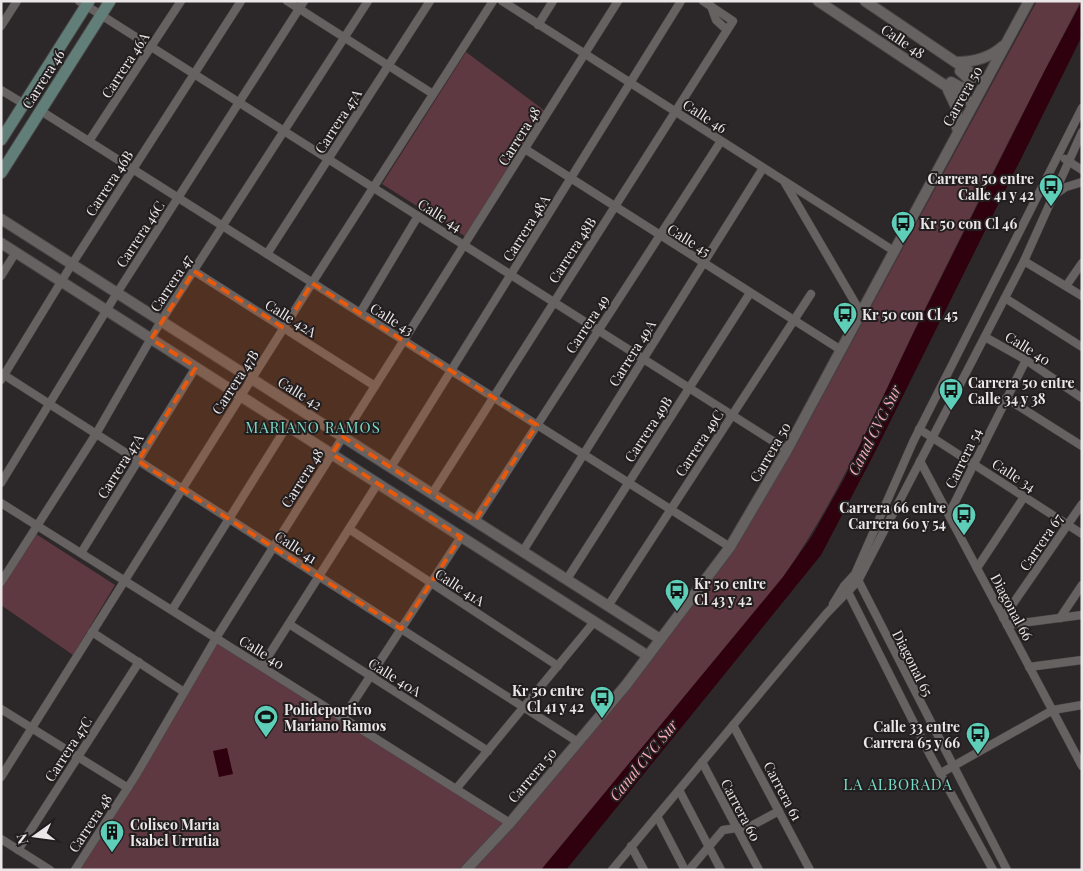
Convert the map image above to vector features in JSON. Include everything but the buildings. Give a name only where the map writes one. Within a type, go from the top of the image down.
[{"type":"main road","name":"Carrera 46","points":[[1,173],[110,1]]},
{"type":"main road","name":"Carrera 46","points":[[1,140],[85,3]]},
{"type":"street","points":[[1,26],[17,1]]},
{"type":"street","name":"Carrera 46A","points":[[89,141],[181,1]]},
{"type":"street","name":"Carrera 46B","points":[[2,376],[241,1]]},
{"type":"street","points":[[287,1],[434,94]]},
{"type":"street","name":"Carrera 46C","points":[[1,483],[117,293],[304,1]]},
{"type":"street","name":"Carrera 47","points":[[2,579],[96,434],[161,321],[368,1]]},
{"type":"street","name":"Carrera 47A","points":[[267,254],[430,1]]},
{"type":"street","name":"Carrera 47B","points":[[1,777],[182,488],[493,1]]},
{"type":"street","name":"Calle 46","points":[[502,1],[894,252]]},
{"type":"street","points":[[538,24],[553,1]]},
{"type":"street","name":"Carrera 48","points":[[75,870],[128,788],[216,638],[618,1]]},
{"type":"street","name":"Carrera 48A","points":[[391,468],[681,1]]},
{"type":"street","points":[[703,1],[711,6],[716,20],[727,30]]},
{"type":"street","name":"Calle 48","points":[[818,1],[973,104]]},
{"type":"street","name":"Calle 48","points":[[865,1],[986,82]]},
{"type":"street","name":"Carrera 50","points":[[466,870],[510,823],[578,742],[648,656],[730,547],[788,450],[1029,1]]},
{"type":"street","name":"Calle 44","points":[[85,3],[239,103],[788,450]]},
{"type":"street","name":"Carrera 48B","points":[[432,494],[733,21],[711,6]]},
{"type":"street","points":[[956,62],[979,60],[990,55],[1008,40]]},
{"type":"street","points":[[930,75],[940,74],[962,88],[969,86],[968,77],[946,62],[945,54]]},
{"type":"street","points":[[945,86],[957,109],[957,134]]},
{"type":"street","points":[[1,90],[24,104]]},
{"type":"street","points":[[856,577],[919,429],[1082,108]]},
{"type":"street","name":"Calle 43","points":[[41,111],[730,547]]},
{"type":"street","points":[[612,870],[856,577],[920,460],[1024,261],[1068,161],[1080,148],[1082,132]]},
{"type":"street","points":[[1067,139],[1080,148]]},
{"type":"street","name":"Carrera 49","points":[[475,521],[721,141]]},
{"type":"street","points":[[1080,148],[1073,155],[1074,162],[1080,168]]},
{"type":"street","name":"Calle 45","points":[[525,149],[703,264],[841,350]]},
{"type":"street","points":[[1059,155],[1080,168]]},
{"type":"street","name":"Carrera 49A","points":[[523,551],[763,168]]},
{"type":"street","points":[[784,181],[861,314]]},
{"type":"street","points":[[1053,196],[1066,187],[1082,182]]},
{"type":"street","points":[[360,313],[418,216]]},
{"type":"street","name":"Calle 42","points":[[1,219],[660,639]]},
{"type":"street","points":[[1,242],[648,656]]},
{"type":"street","points":[[1,276],[16,252]]},
{"type":"street","points":[[1024,261],[1082,296]]},
{"type":"street","points":[[1066,286],[1082,263]]},
{"type":"street","name":"Calle 42A","points":[[194,271],[376,386]]},
{"type":"street","name":"Carrera 49B","points":[[567,579],[750,293]]},
{"type":"street","name":"Carrera 49C","points":[[608,606],[811,294]]},
{"type":"street","points":[[1005,298],[1082,347]]},
{"type":"street","name":"Calle 40","points":[[985,337],[1026,360],[1082,398]]},
{"type":"street","name":"Carrera 54","points":[[949,514],[1026,360]]},
{"type":"street","name":"Carrera 47A","points":[[81,553],[196,367]]},
{"type":"street","name":"Calle 41","points":[[2,376],[50,404],[578,742]]},
{"type":"street","points":[[1006,398],[1082,446]]},
{"type":"street","points":[[172,610],[287,426]]},
{"type":"street","name":"Calle 34","points":[[919,429],[1082,534]]},
{"type":"street","name":"Diagonal 66","points":[[920,460],[1082,766]]},
{"type":"street","points":[[262,666],[378,483]]},
{"type":"street","points":[[977,568],[1024,497]]},
{"type":"street","name":"Calle 40","points":[[1,502],[510,823]]},
{"type":"street","name":"Carrera 67","points":[[1005,622],[1082,504]]},
{"type":"street","name":"Calle 41A","points":[[349,529],[558,666]]},
{"type":"street","points":[[343,718],[461,537]]},
{"type":"street","name":"Diagonal 65","points":[[856,577],[1007,870]]},
{"type":"street","points":[[1060,618],[1082,586]]},
{"type":"street","name":"Diagonal 65","points":[[846,589],[940,773],[993,870]]},
{"type":"street","points":[[1005,622],[1082,615]]},
{"type":"street","points":[[456,789],[594,622]]},
{"type":"street","name":"Calle 40A","points":[[289,624],[488,750]]},
{"type":"street","points":[[92,632],[184,692]]},
{"type":"street","points":[[1029,668],[1082,660]]},
{"type":"street","name":"Carrera 47C","points":[[18,850],[139,662]]},
{"type":"street","points":[[940,773],[1053,710],[1082,705]]},
{"type":"street","points":[[1,709],[128,788]]},
{"type":"street","name":"Carrera 61","points":[[733,725],[810,870]]},
{"type":"street","points":[[1073,749],[1082,748]]},
{"type":"street","name":"Carrera 60","points":[[702,762],[759,870]]},
{"type":"street","points":[[950,791],[955,781],[961,782]]},
{"type":"street","points":[[679,790],[721,870]]},
{"type":"street","points":[[689,870],[723,830],[751,826],[779,811]]},
{"type":"street","points":[[657,816],[685,870]]},
{"type":"street","points":[[1,839],[50,870]]},
{"type":"street","points":[[631,846],[644,870]]},
{"type":"highlighted area","points":[[194,271],[284,328],[312,283],[537,425],[475,521],[343,437],[332,454],[461,537],[401,629],[138,461],[196,367],[151,339]]},
{"type":"shaded area","points":[[1037,1],[1081,1],[975,208],[869,427],[820,518],[783,577],[541,870],[75,870],[216,638],[509,822],[626,685],[648,664],[734,550],[801,436]]},
{"type":"shaded area","points":[[466,52],[545,111],[466,237],[382,184]]},
{"type":"shaded area","points":[[36,534],[115,585],[73,655],[1,605],[1,588]]},
{"type":"water","name":"Canal CVC Sur","points":[[1082,1],[1082,36],[875,452],[821,555],[566,870],[541,870],[783,577],[812,536],[844,479],[914,332],[1044,72]]},
{"type":"water","points":[[227,748],[233,774],[219,777],[213,751]]},
{"type":"place","name":"Carrera 50 entre Calle 41 y 42","points":[[1051,207]]},
{"type":"place","name":"Kr 50 con Cl 46","points":[[903,244]]},
{"type":"place","name":"Kr 50 con Cl 45","points":[[845,335]]},
{"type":"place","name":"Carrera 50 entre Calle 34 y 38","points":[[951,411]]},
{"type":"place","name":"Carrera 66 entre Carrera 60 y 54","points":[[964,536]]},
{"type":"place","name":"Kr 50 entre Cl 43 y 42","points":[[677,612]]},
{"type":"place","name":"Kr 50 entre Cl 41 y 42","points":[[602,719]]},
{"type":"place","name":"Polideportivo Mariano Ramos","points":[[266,738]]},
{"type":"place","name":"Calle 33 entre Carrera 65 y 66","points":[[978,755]]},
{"type":"place","name":"Coliseo Maria Isabel Urrutia","points":[[112,853]]},
{"type":"district","name":"MARIANO RAMOS","points":[[313,427]]},
{"type":"district","name":"LA ALBORADA","points":[[898,784]]}]
